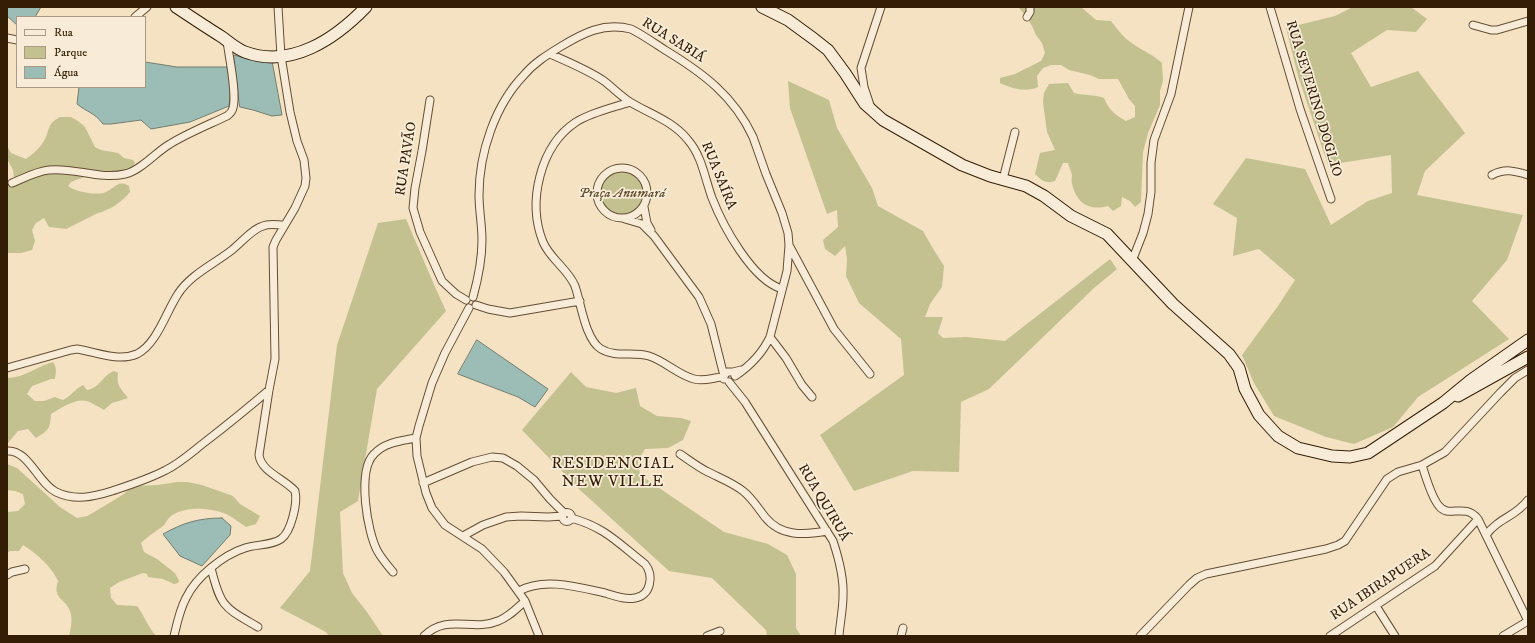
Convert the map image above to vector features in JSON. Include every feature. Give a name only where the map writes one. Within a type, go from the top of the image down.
[{"type":"main road","points":[[176,7],[243,51],[269,57],[299,53],[312,48],[330,38],[358,16],[366,7]]},
{"type":"main road","points":[[762,7],[788,20],[828,50],[842,68],[865,104],[873,113],[883,120],[962,165],[990,176],[1031,188],[1071,216],[1107,234],[1173,304],[1230,354],[1239,368],[1245,389],[1258,415],[1278,436],[1298,448],[1332,456],[1361,456],[1379,446],[1443,403],[1471,380],[1528,340]]},
{"type":"main road","points":[[1443,403],[1463,394],[1528,357]]},
{"type":"street","points":[[136,16],[147,7]]},
{"type":"street","points":[[174,636],[185,599],[191,588],[211,568],[238,550],[281,539],[286,534],[294,511],[296,497],[295,491],[266,468],[260,458],[276,346],[273,247],[284,225],[295,208],[305,186],[306,178],[304,160],[297,141],[290,112],[281,56],[278,7]]},
{"type":"street","points":[[873,113],[864,87],[861,68],[881,7]]},
{"type":"street","points":[[1027,17],[1030,12],[1030,7]]},
{"type":"street","points":[[1132,261],[1143,233],[1148,214],[1151,192],[1152,152],[1154,140],[1171,94],[1189,7]]},
{"type":"street","name":"RUA SEVERINO DOGLIO","points":[[1270,7],[1300,109],[1331,199]]},
{"type":"street","points":[[1473,25],[1491,30],[1528,21]]},
{"type":"street","name":"RUA SABIÁ","points":[[470,299],[480,263],[482,242],[479,206],[479,183],[481,168],[487,143],[500,110],[516,84],[532,67],[550,54],[592,30],[604,27],[622,27],[635,31],[715,85],[731,101],[747,123],[782,213],[788,234],[789,245],[788,260],[782,289],[770,337],[766,346],[745,369],[729,377],[699,380],[687,376],[649,356],[611,353],[601,349],[591,337],[580,301],[571,279],[549,252],[541,235],[537,201],[539,178],[546,158],[556,142],[568,128],[590,115],[630,102]]},
{"type":"street","points":[[12,183],[48,170],[63,170],[94,175],[115,176],[129,173],[169,144],[228,116],[234,102],[227,41]]},
{"type":"street","name":"RUA SAÍRA","points":[[550,54],[595,76],[630,102],[665,120],[688,139],[700,162],[717,209],[734,242],[750,264],[764,278],[775,287],[782,289]]},
{"type":"street","name":"RUA PAVÃO","points":[[430,100],[413,208],[420,232],[442,281],[456,294],[470,299]]},
{"type":"street","points":[[1003,179],[1015,132]]},
{"type":"street","points":[[625,219],[637,215],[644,207],[648,194],[647,186],[643,178],[628,168],[619,168],[604,176],[599,183],[597,192],[598,201],[608,215],[642,224],[654,236]]},
{"type":"street","points":[[1492,175],[1504,170],[1512,170],[1528,175]]},
{"type":"street","points":[[644,207],[647,223],[654,236]]},
{"type":"street","points":[[7,368],[77,349],[118,357],[136,354],[143,350],[151,342],[177,294],[191,279],[232,250],[259,227],[268,224],[284,225]]},
{"type":"street","name":"RUA QUIRUÁ","points":[[654,236],[699,297],[711,324],[720,362],[740,396],[833,541],[838,554],[842,580],[843,596],[839,636]]},
{"type":"street","points":[[789,245],[834,329],[870,374]]},
{"type":"street","points":[[470,299],[476,301],[443,358],[432,383],[420,419],[416,438],[417,456],[423,483],[432,508],[445,525],[473,542],[489,554],[525,600],[539,636]]},
{"type":"street","points":[[473,306],[510,313],[524,312],[580,301]]},
{"type":"street","points":[[770,337],[802,385],[812,397]]},
{"type":"street","points":[[766,346],[779,351]]},
{"type":"street","points":[[1140,636],[1197,578],[1206,574],[1326,549],[1346,541],[1387,480],[1392,475],[1404,469],[1422,465],[1445,452],[1515,378],[1528,370]]},
{"type":"street","points":[[7,451],[13,451],[21,454],[46,484],[54,491],[76,498],[90,498],[129,486],[166,470],[181,461],[269,390]]},
{"type":"street","points":[[393,572],[378,552],[368,525],[366,497],[367,468],[373,455],[384,446],[399,441],[416,438]]},
{"type":"street","points":[[680,454],[706,471],[742,490],[770,522],[778,528],[791,533],[800,534],[827,531]]},
{"type":"street","points":[[423,483],[472,462],[498,457],[508,460],[534,480],[566,518]]},
{"type":"street","points":[[1422,465],[1427,481],[1439,506],[1452,512],[1466,510],[1470,511],[1478,519],[1528,621],[1503,636]]},
{"type":"street","points":[[1486,535],[1498,524],[1515,513],[1528,500]]},
{"type":"street","points":[[463,536],[492,521],[506,517],[521,516],[566,518],[590,525],[607,533],[645,564],[649,572],[650,585],[643,594],[633,598],[620,597],[575,587],[546,584],[527,586],[519,591]]},
{"type":"street","name":"RUA IBIRAPUERA","points":[[1333,635],[1436,566],[1478,519]]},
{"type":"street","points":[[473,542],[474,530]]},
{"type":"street","points":[[211,568],[220,599],[225,606],[258,627]]},
{"type":"street","points":[[7,575],[12,572],[25,569]]},
{"type":"street","points":[[424,636],[432,629],[444,624],[486,624],[498,622],[510,615],[525,600]]},
{"type":"street","points":[[1376,606],[1395,636]]},
{"type":"street","points":[[901,636],[904,628]]},
{"type":"street","points":[[707,636],[720,631]]},
{"type":"green space","points":[[1018,7],[1081,7],[1096,20],[1111,21],[1130,42],[1162,63],[1163,81],[1160,91],[1160,105],[1148,133],[1143,152],[1141,202],[1135,207],[1130,201],[1122,197],[1121,206],[1113,211],[1108,206],[1090,207],[1085,204],[1077,197],[1074,191],[1072,175],[1068,163],[1063,163],[1055,181],[1044,181],[1035,174],[1040,153],[1055,150],[1047,132],[1043,102],[1044,93],[1049,84],[1068,83],[1074,93],[1104,98],[1113,112],[1126,121],[1135,117],[1135,106],[1129,99],[1118,79],[1099,79],[1090,75],[1069,70],[1061,65],[1051,65],[1043,68],[1037,76],[1038,87],[1033,89],[1024,90],[1009,87],[1000,83],[1000,78],[1015,74],[1041,61],[1045,53],[1042,43],[1026,16]]},
{"type":"green space","points":[[1353,7],[1411,7],[1427,19],[1416,32],[1387,30],[1351,53],[1371,87],[1418,71],[1465,133],[1425,171],[1417,195],[1523,215],[1507,260],[1472,301],[1509,339],[1418,397],[1393,427],[1354,444],[1326,437],[1274,416],[1254,383],[1242,355],[1295,280],[1259,249],[1233,256],[1237,218],[1213,204],[1246,158],[1305,169],[1331,225],[1368,201],[1392,193],[1391,155],[1328,165],[1298,76],[1286,28],[1335,16]]},
{"type":"green space","points":[[788,81],[829,100],[837,128],[872,188],[878,206],[923,231],[944,266],[942,287],[930,304],[925,317],[943,317],[938,333],[943,338],[966,337],[1005,341],[1110,259],[1117,269],[1094,288],[989,389],[961,402],[959,472],[913,471],[854,491],[820,435],[904,375],[901,339],[859,303],[846,276],[847,259],[845,246],[835,256],[825,249],[823,240],[838,227],[837,210],[827,214],[790,108]]},
{"type":"green space","points":[[60,117],[71,117],[85,127],[95,147],[101,150],[118,153],[124,158],[133,160],[135,163],[126,172],[121,174],[87,176],[71,182],[68,186],[81,192],[98,194],[106,192],[122,183],[129,186],[130,192],[111,208],[66,229],[49,227],[44,218],[36,223],[32,230],[35,241],[32,250],[21,253],[7,253],[7,185],[14,178],[13,170],[7,159],[7,146],[11,153],[26,159],[40,146],[46,137],[49,127]]},
{"type":"green space","name":"Praça Anumará","points":[[618,172],[626,172],[638,178],[644,190],[644,198],[638,210],[626,216],[618,216],[606,210],[600,198],[600,190],[606,178]]},
{"type":"green space","points":[[406,219],[446,311],[377,389],[358,501],[340,512],[343,573],[352,593],[383,636],[329,636],[326,632],[280,608],[310,571],[337,345],[378,223]]},
{"type":"green space","points":[[53,362],[56,368],[55,379],[32,386],[27,394],[35,401],[44,401],[55,397],[63,400],[83,385],[87,390],[95,387],[107,375],[114,371],[118,373],[118,384],[128,398],[112,403],[104,410],[87,401],[82,400],[73,402],[51,414],[48,429],[36,438],[28,429],[18,431],[7,444],[7,376],[9,378],[21,376]]},
{"type":"green space","points":[[571,372],[586,387],[616,393],[636,388],[640,406],[657,416],[681,418],[691,421],[683,440],[668,448],[645,449],[638,461],[640,475],[724,532],[768,544],[787,555],[796,574],[796,628],[801,636],[767,636],[766,630],[712,578],[669,571],[580,490],[522,430]]},
{"type":"green space","points":[[7,464],[17,468],[60,507],[77,518],[87,516],[136,486],[177,482],[202,485],[233,496],[240,504],[260,516],[256,524],[246,527],[228,515],[207,509],[191,509],[176,513],[169,518],[164,525],[141,543],[144,552],[157,559],[175,573],[179,581],[178,583],[174,584],[163,579],[148,577],[147,574],[143,573],[119,582],[110,588],[111,598],[117,605],[137,606],[156,636],[69,636],[71,614],[68,607],[58,595],[58,581],[52,571],[38,556],[23,545],[19,551],[10,551],[7,553],[7,512],[18,511],[25,504],[23,494],[7,490]]},
{"type":"water","points":[[7,7],[41,7],[36,16],[16,16],[16,24],[7,16]]},
{"type":"water","points":[[234,55],[247,59],[272,61],[282,115],[272,116],[240,107]]},
{"type":"water","points":[[146,62],[177,67],[227,67],[231,86],[229,106],[190,122],[151,129],[141,120],[103,124],[94,115],[77,104],[79,88],[146,88]]},
{"type":"water","points":[[477,340],[548,389],[535,407],[518,397],[458,374]]},
{"type":"water","points":[[222,518],[231,526],[230,535],[202,566],[180,556],[163,534],[191,522]]},
{"type":"district","name":"RESIDENCIAL NEW VILLE","points":[[613,474]]}]
